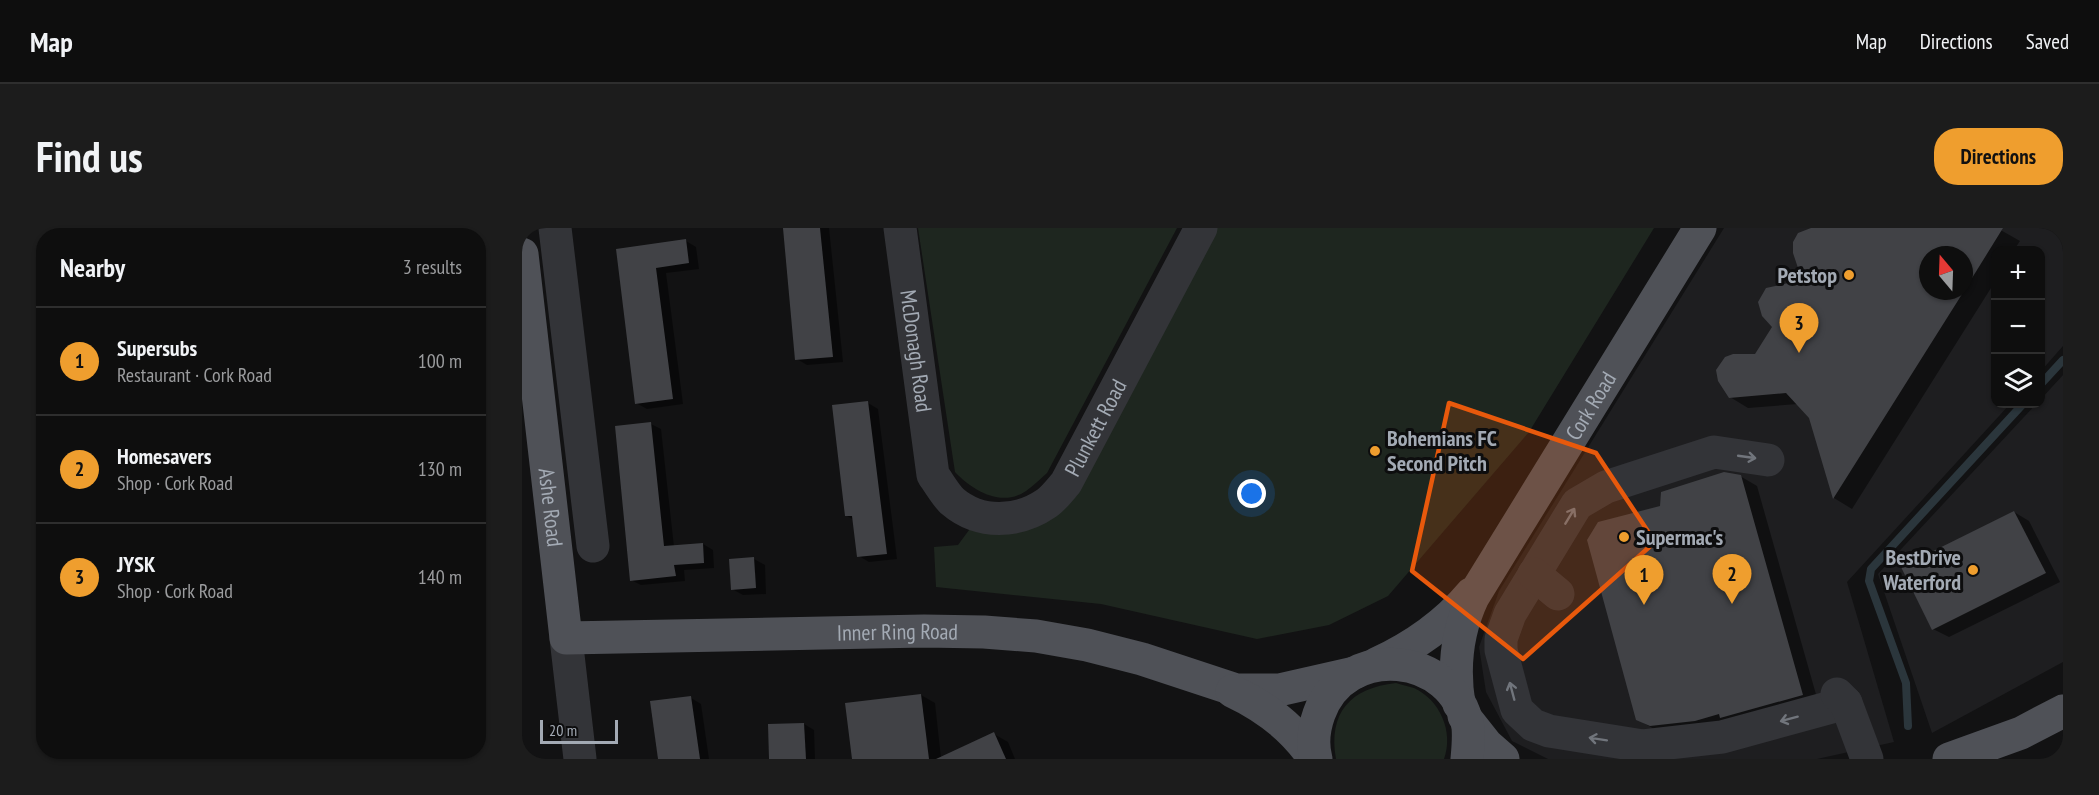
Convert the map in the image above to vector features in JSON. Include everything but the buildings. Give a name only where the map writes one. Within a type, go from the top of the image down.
[{"type":"main road","name":"Cork Road","points":[[1480,583],[1700,228]]},
{"type":"main road","name":"Ashe Road","points":[[522,254],[566,638]]},
{"type":"main road","points":[[1315,759],[1313,738],[1321,707],[1341,682],[1426,636],[1457,609],[1480,583]]},
{"type":"main road","points":[[1467,759],[1469,742],[1456,674],[1458,645],[1468,608],[1480,583]]},
{"type":"main road","name":"Inner Ring Road","points":[[566,638],[924,631],[1012,633],[1116,652],[1223,686],[1252,691],[1278,690],[1361,670]]},
{"type":"main road","points":[[1361,670],[1384,664],[1400,664],[1430,674],[1443,683],[1487,745],[1503,759]]},
{"type":"main road","name":"Inner Ring Road","points":[[1223,686],[1261,707],[1288,726],[1315,759]]},
{"type":"main road","points":[[1949,759],[2021,733],[2063,711]]},
{"type":"street","points":[[555,228],[593,546]]},
{"type":"street","name":"McDonagh Road","points":[[900,228],[933,475]]},
{"type":"street","name":"Plunkett Road","points":[[933,475],[952,501],[976,515],[1002,520],[1028,514],[1049,502],[1066,483],[1201,228]]},
{"type":"street","points":[[542,432],[579,427]]},
{"type":"street","points":[[1768,460],[1714,452],[1606,487],[1577,504],[1510,614],[1501,639],[1501,650],[1517,710],[1533,725],[1549,731],[1643,747],[1722,737],[1842,699],[1867,759]]},
{"type":"street","points":[[1534,574],[1558,594]]},
{"type":"street","name":"Ashe Road","points":[[566,638],[580,759]]},
{"type":"highlighted area","points":[[1449,403],[1596,453],[1655,542],[1523,659],[1412,571]]},
{"type":"shaded area","points":[[918,228],[1177,228],[1047,473],[1026,491],[1016,496],[1007,498],[988,495],[970,485],[955,472]]},
{"type":"shaded area","points":[[1216,228],[1654,228],[1529,432],[1388,596],[1329,625],[1257,639],[1101,604],[936,587],[934,547],[958,545],[972,526],[1046,521]]},
{"type":"shaded area","points":[[1724,228],[2063,228],[2063,346],[2045,366],[2045,246],[1991,246],[1991,408],[2006,408],[1847,582],[1894,742],[1817,759],[1548,759],[1512,741],[1486,692],[1479,647],[1499,591]]},
{"type":"shaded area","points":[[2063,375],[2063,662],[1932,733],[1878,574],[2032,408],[2045,408],[2045,395]]},
{"type":"shaded area","points":[[1396,683],[1423,693],[1438,709],[1446,728],[1447,749],[1444,759],[1336,759],[1334,743],[1336,728],[1339,716],[1346,706],[1366,691]]},
{"type":"waterway","points":[[2045,380],[2063,360]]},
{"type":"waterway","points":[[1908,726],[1906,683],[1869,581],[1871,569],[2019,408]]},
{"type":"place","name":"Petstop","points":[[1849,275]]},
{"type":"place","name":"JYSK","points":[[1799,353]]},
{"type":"place","name":"Bohemians FC Second Pitch","points":[[1375,451]]},
{"type":"place","name":"Supermac's","points":[[1624,537]]},
{"type":"place","name":"BestDrive Waterford","points":[[1973,570]]},
{"type":"place","name":"Homesavers","points":[[1732,604]]},
{"type":"place","name":"Supersubs","points":[[1644,605]]}]
